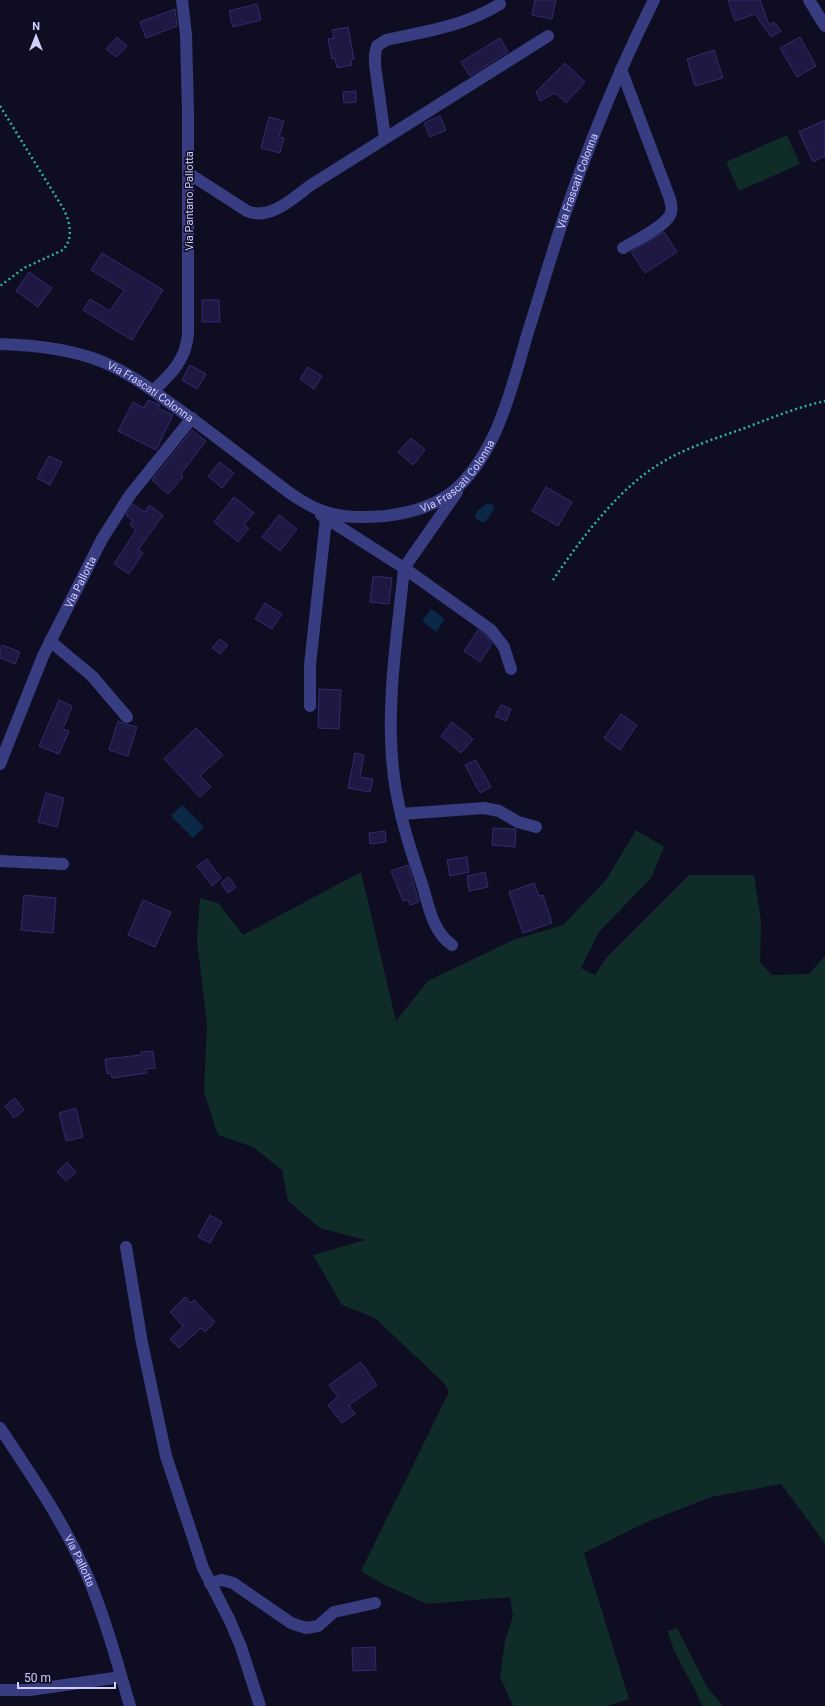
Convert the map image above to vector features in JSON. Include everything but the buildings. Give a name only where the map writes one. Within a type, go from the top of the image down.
[{"type":"street","name":"Via Pantano Pallotta","points":[[154,391],[179,363],[184,354],[188,340],[187,46],[182,0]]},
{"type":"street","name":"Via Frascati Colonna","points":[[0,344],[48,348],[88,357],[116,369],[154,391],[192,418],[295,498],[312,507],[340,516],[359,518],[403,513],[427,506],[444,498],[464,480],[480,458],[498,424],[508,398],[571,196],[621,69],[654,0]]},
{"type":"street","points":[[809,0],[825,26]]},
{"type":"street","points":[[385,138],[375,65],[377,46],[386,40],[464,22],[481,15],[500,4]]},
{"type":"street","points":[[188,173],[247,211],[256,214],[265,214],[281,206],[385,138],[548,36]]},
{"type":"street","points":[[621,69],[670,199],[672,209],[671,214],[665,221],[623,248]]},
{"type":"street","name":"Via Pallotta","points":[[0,764],[50,641],[114,518],[135,488],[192,418]]},
{"type":"street","points":[[452,945],[444,939],[436,927],[409,844],[401,814],[394,772],[391,724],[404,568],[480,458]]},
{"type":"street","points":[[295,498],[404,568],[491,630],[504,647],[511,669]]},
{"type":"street","points":[[310,706],[310,665],[326,519]]},
{"type":"street","points":[[50,641],[92,676],[127,717]]},
{"type":"street","points":[[401,814],[484,808],[499,812],[518,822],[536,827]]},
{"type":"street","points":[[0,860],[63,864]]},
{"type":"street","points":[[126,1248],[142,1343],[163,1444],[202,1563],[210,1583],[230,1620],[260,1706]]},
{"type":"street","name":"Via Pallotta","points":[[0,1428],[52,1508],[78,1556],[94,1594],[130,1706]]},
{"type":"street","points":[[210,1583],[222,1580],[230,1581],[291,1623],[306,1628],[318,1626],[334,1612],[375,1602]]},
{"type":"street","points":[[0,1690],[10,1691],[36,1689],[121,1677]]},
{"type":"path","points":[[0,106],[63,208],[69,223],[70,236],[67,246],[63,250],[24,268],[0,286]]},
{"type":"path","points":[[552,580],[572,551],[615,501],[632,484],[654,467],[694,447],[796,409],[825,401]]},
{"type":"green space","points":[[787,135],[800,164],[739,191],[726,162]]},
{"type":"green space","points":[[636,830],[664,847],[651,878],[599,932],[581,968],[595,975],[607,957],[689,875],[754,875],[761,921],[760,962],[772,975],[809,974],[825,956],[825,1543],[781,1484],[711,1497],[647,1522],[584,1553],[629,1699],[607,1706],[513,1706],[500,1677],[505,1641],[513,1616],[510,1597],[427,1604],[383,1584],[361,1571],[449,1392],[444,1383],[375,1318],[342,1305],[313,1255],[365,1240],[320,1228],[288,1201],[282,1170],[253,1147],[218,1135],[204,1092],[207,1024],[197,941],[200,898],[218,903],[243,935],[361,872],[396,1021],[428,981],[513,940],[563,925],[606,880]]},
{"type":"green space","points":[[677,1628],[707,1687],[723,1706],[702,1706],[694,1687],[674,1650],[668,1631]]},
{"type":"water","points":[[487,503],[492,504],[494,507],[493,511],[485,522],[479,521],[475,517],[476,512]]},
{"type":"water","points":[[431,609],[445,619],[436,632],[422,621]]},
{"type":"water","points":[[182,805],[204,827],[193,838],[171,816]]}]
